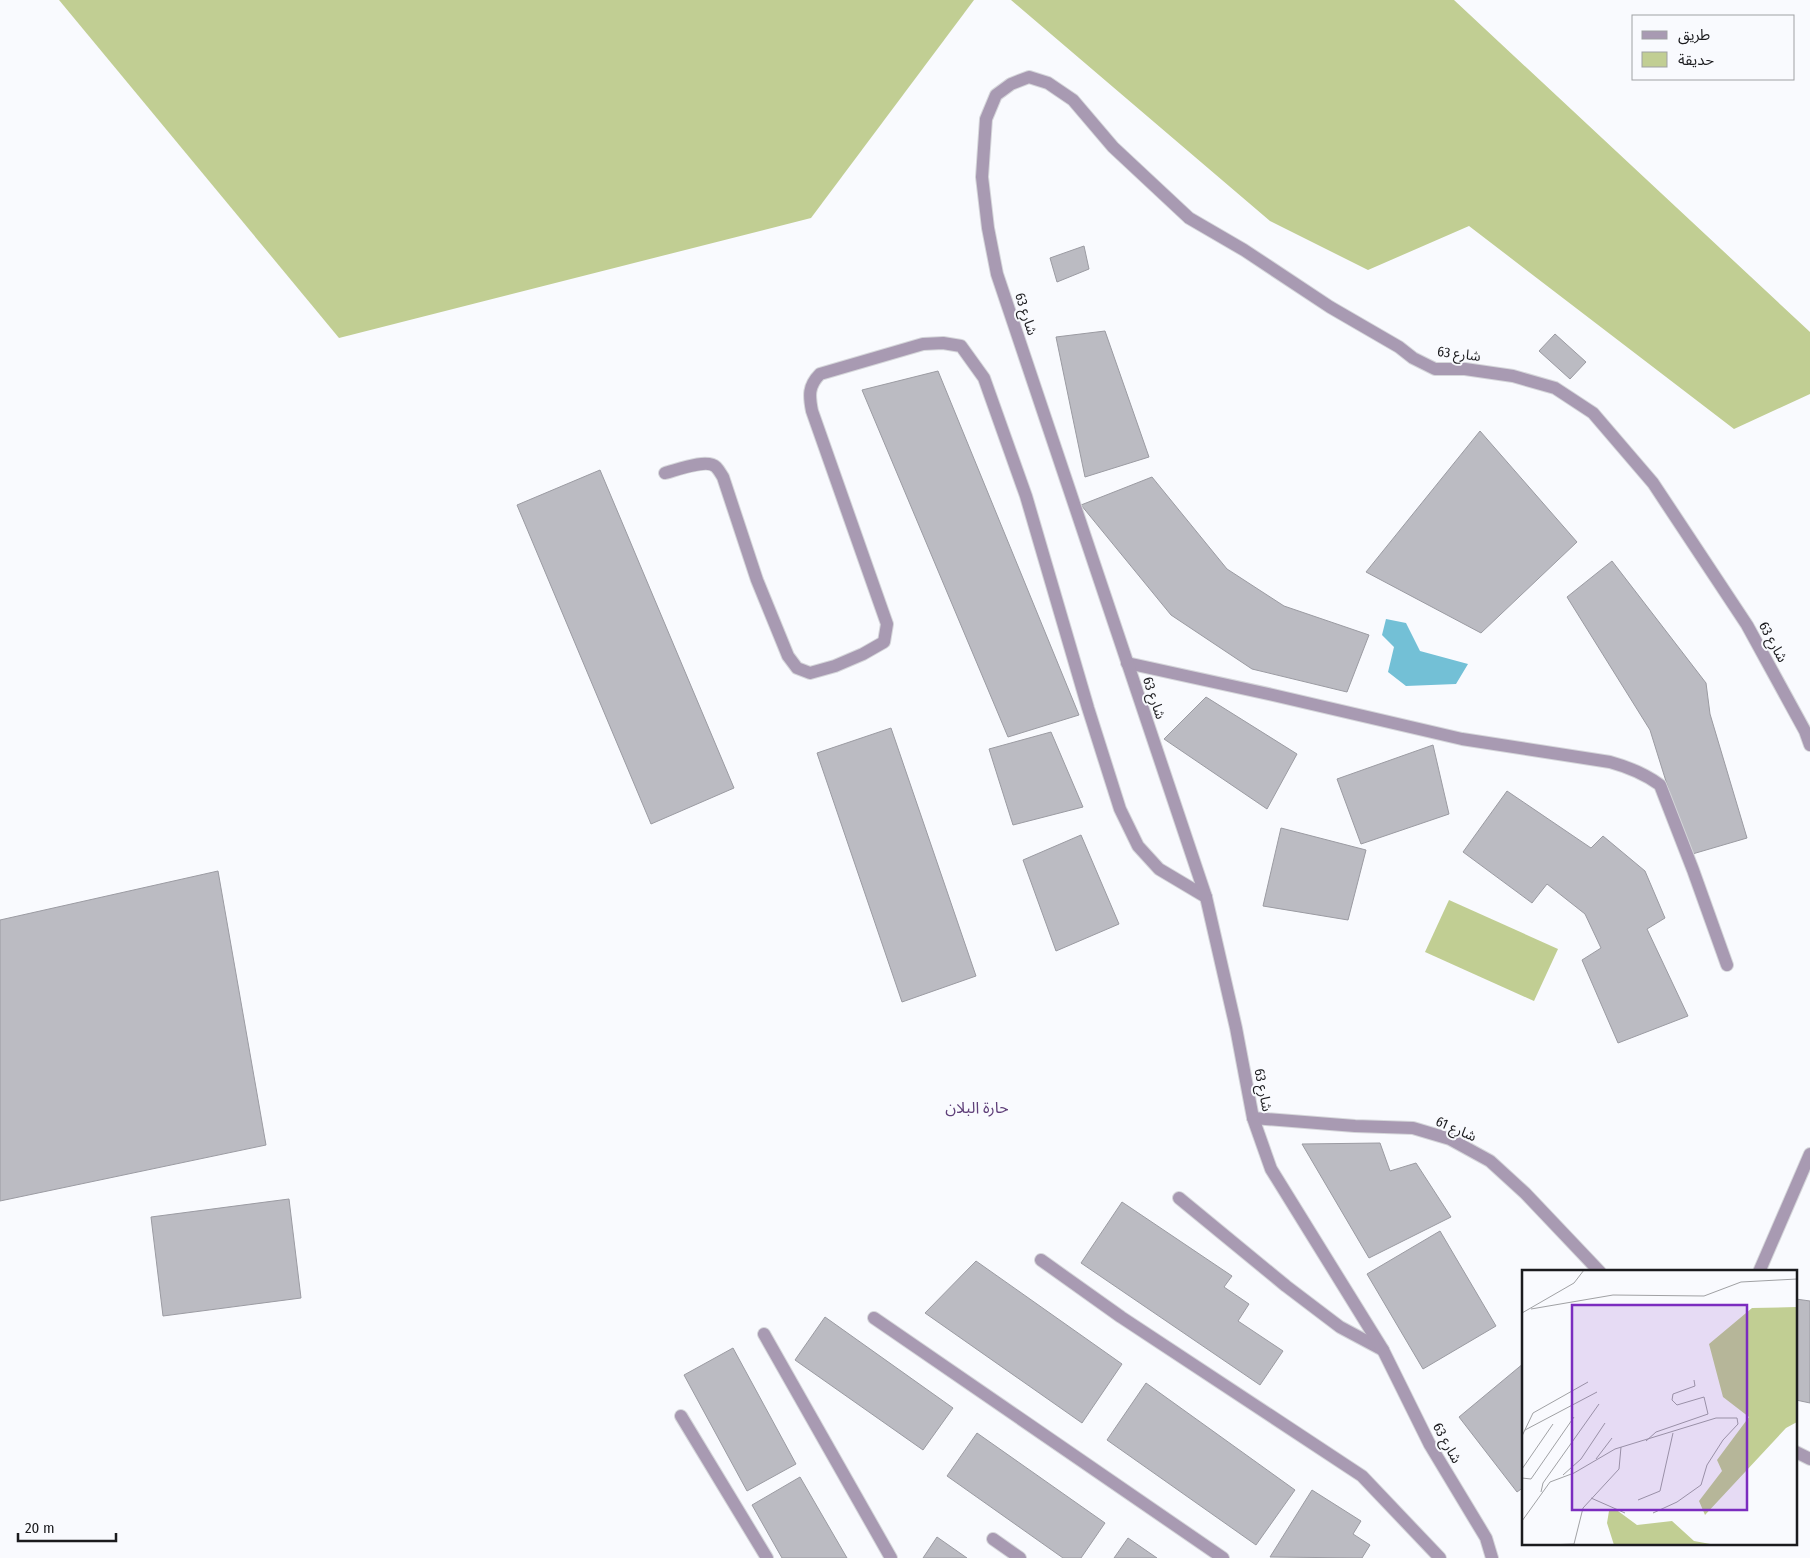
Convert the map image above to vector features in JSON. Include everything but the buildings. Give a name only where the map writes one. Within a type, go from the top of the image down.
[{"type":"street","name":"شارع 63","points":[[1492,1558],[1486,1538],[1430,1445],[1383,1350],[1271,1169],[1253,1118],[1236,1028],[1206,897],[997,274],[988,228],[982,177],[986,119],[996,95],[1011,84],[1029,76],[1048,83],[1073,100],[1113,147],[1189,218],[1244,250],[1330,307],[1399,347],[1413,358],[1435,368],[1465,369],[1513,376],[1555,388],[1593,413],[1653,483],[1747,625],[1805,731],[1810,745]]},
{"type":"street","points":[[666,473],[708,463],[716,466],[723,477],[757,580],[788,656],[797,668],[810,673],[835,666],[863,654],[884,642],[887,624],[812,411],[809,395],[812,382],[820,374],[923,344],[943,343],[961,346],[984,378],[1026,496],[1088,708],[1120,809],[1138,846],[1158,869],[1206,897]]},
{"type":"street","points":[[1127,663],[1462,739],[1610,762],[1627,766],[1648,776],[1660,785],[1727,965]]},
{"type":"street","name":"شارع 61","points":[[1253,1118],[1355,1126],[1413,1128],[1450,1140],[1490,1161],[1497,1167],[1525,1193],[1598,1270]]},
{"type":"street","points":[[1760,1270],[1810,1154]]},
{"type":"street","points":[[1179,1198],[1340,1327],[1383,1350]]},
{"type":"street","points":[[1041,1260],[1121,1316],[1362,1476],[1440,1558]]},
{"type":"street","points":[[874,1318],[1223,1558]]},
{"type":"street","points":[[764,1334],[890,1558]]},
{"type":"street","points":[[681,1416],[767,1558]]},
{"type":"street","points":[[1798,1453],[1810,1459]]},
{"type":"street","points":[[993,1539],[1020,1558]]},
{"type":"green space","points":[[59,0],[974,0],[811,218],[339,338]]},
{"type":"green space","points":[[1011,0],[1454,0],[1810,332],[1810,394],[1734,429],[1469,226],[1368,270],[1270,221]]},
{"type":"green space","points":[[1449,900],[1558,949],[1534,1001],[1425,952]]},
{"type":"water","points":[[1386,619],[1406,623],[1420,651],[1468,664],[1456,684],[1406,686],[1388,672],[1394,647],[1382,635]]},
{"type":"district","name":"حارة البلان","points":[[977,1107]]}]
